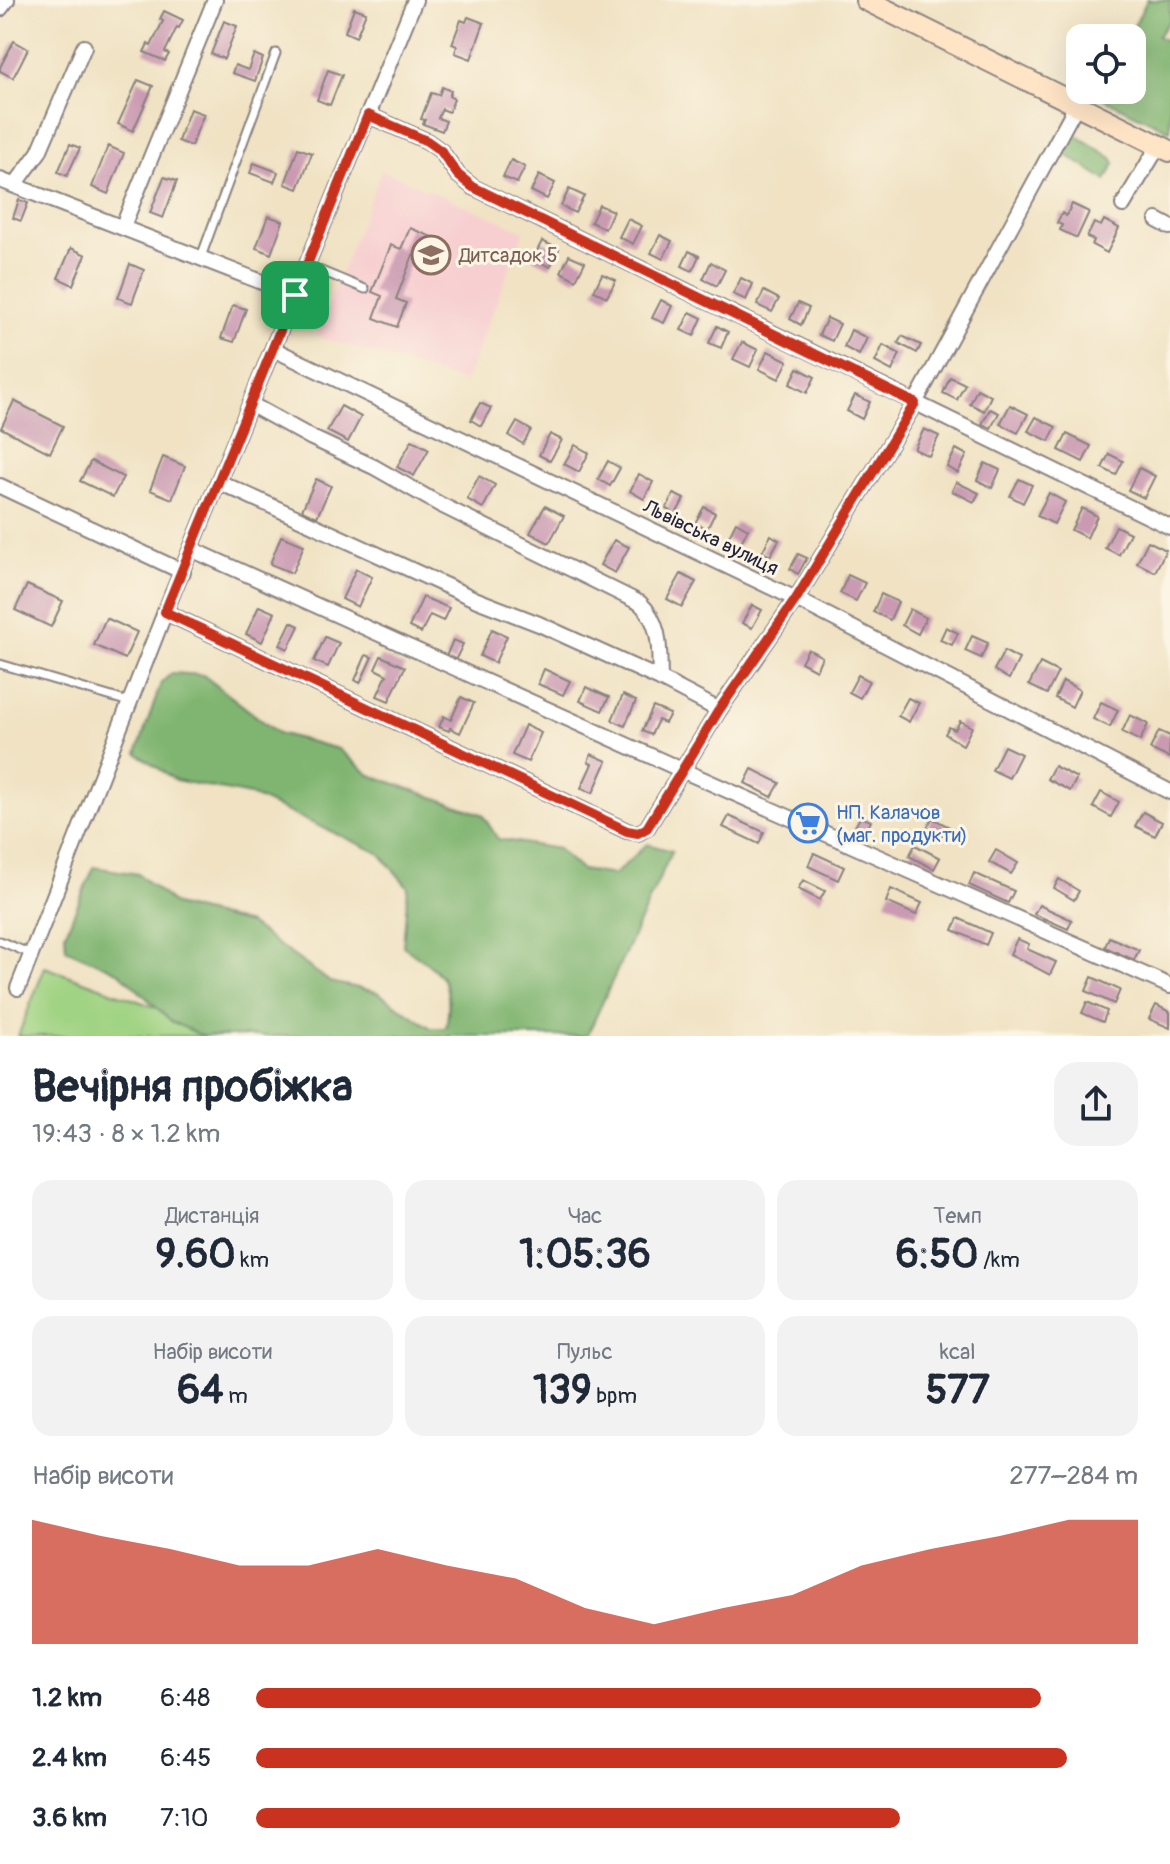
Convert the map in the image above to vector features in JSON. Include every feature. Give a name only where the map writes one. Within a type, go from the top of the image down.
[{"type":"street","points":[[0,9],[7,0]]},
{"type":"street","points":[[123,226],[215,0]]},
{"type":"street","points":[[18,988],[165,612],[415,0]]},
{"type":"street","points":[[866,0],[1066,99]]},
{"type":"street","points":[[15,185],[39,152],[84,47]]},
{"type":"street","points":[[165,612],[627,831],[638,833],[647,828],[719,710],[796,599],[915,403],[1077,104],[1164,148],[1123,205]]},
{"type":"street","points":[[368,115],[427,141],[441,151],[458,175],[473,187],[1170,527]]},
{"type":"street","points":[[0,180],[295,295]]},
{"type":"street","name":"Львівська вулиця","points":[[273,349],[796,599],[1170,792]]},
{"type":"street","points":[[250,404],[439,504],[640,603],[651,614],[658,629],[660,679]]},
{"type":"street","points":[[219,482],[477,600],[539,624],[660,679],[719,710]]},
{"type":"street","points":[[0,486],[183,572]]},
{"type":"street","points":[[191,549],[1170,986]]},
{"type":"lane","points":[[201,258],[276,53]]},
{"type":"lane","points":[[307,265],[365,289]]},
{"type":"lane","points":[[0,664],[131,703]]},
{"type":"lane","points":[[0,941],[31,954]]},
{"type":"shaded area","name":"Дитсадок 5","points":[[382,170],[524,231],[465,382],[316,336]]},
{"type":"green space","points":[[1147,0],[1170,0],[1170,20],[1158,36],[1170,43],[1170,131],[1114,104],[1146,104],[1146,24],[1135,24]]},
{"type":"green space","points":[[1073,133],[1112,158],[1115,163],[1106,180],[1063,153]]},
{"type":"green space","points":[[172,673],[203,675],[278,733],[338,749],[370,775],[482,814],[498,839],[558,849],[581,870],[614,875],[647,844],[672,851],[587,1036],[203,1036],[172,1022],[120,973],[66,949],[65,934],[94,867],[138,874],[175,905],[249,924],[330,982],[377,992],[431,1028],[446,1028],[448,998],[442,978],[403,946],[408,887],[379,853],[250,795],[175,780],[137,753],[161,683]]},
{"type":"green space","points":[[45,967],[234,1036],[18,1036]]},
{"type":"building","points":[[354,8],[366,12],[356,37],[345,32]]},
{"type":"building","points":[[164,11],[183,20],[165,52],[169,54],[165,61],[144,52],[148,44],[151,46],[163,21],[160,19]]},
{"type":"building","points":[[468,17],[484,23],[471,59],[455,53],[457,46],[452,44],[461,20],[466,22]]},
{"type":"building","points":[[224,21],[237,26],[224,59],[211,54]]},
{"type":"building","points":[[14,41],[28,49],[13,78],[0,71],[0,67]]},
{"type":"building","points":[[254,54],[263,58],[255,81],[232,73],[235,65],[248,70]]},
{"type":"building","points":[[328,70],[342,75],[330,105],[317,100]]},
{"type":"building","points":[[138,80],[153,86],[133,131],[118,124]]},
{"type":"building","points":[[442,87],[451,91],[449,96],[454,99],[449,112],[442,109],[438,118],[446,121],[442,131],[423,124],[425,120],[421,119],[431,93],[439,95]]},
{"type":"building","points":[[190,109],[204,114],[191,146],[178,141]]},
{"type":"building","points":[[70,144],[80,148],[67,176],[58,172]]},
{"type":"building","points":[[108,146],[124,153],[108,194],[92,187]]},
{"type":"building","points":[[298,148],[312,153],[298,189],[285,184]]},
{"type":"building","points":[[511,160],[525,167],[517,183],[503,177]]},
{"type":"building","points":[[254,163],[278,172],[274,182],[250,173]]},
{"type":"building","points":[[539,175],[555,183],[547,199],[531,191]]},
{"type":"building","points":[[164,177],[177,181],[163,218],[150,213]]},
{"type":"building","points":[[569,189],[584,196],[575,213],[561,206]]},
{"type":"building","points":[[19,200],[28,203],[21,221],[13,218]]},
{"type":"building","points":[[1072,204],[1089,212],[1077,238],[1060,230],[1062,225],[1057,223],[1062,213],[1066,216]]},
{"type":"building","points":[[599,205],[613,211],[605,229],[591,222]]},
{"type":"building","points":[[268,216],[283,221],[271,254],[256,248]]},
{"type":"building","points":[[628,219],[642,226],[633,244],[619,237]]},
{"type":"building","points":[[1104,220],[1119,228],[1107,253],[1092,245],[1094,240],[1087,237],[1094,223],[1101,226]]},
{"type":"building","points":[[410,228],[432,237],[423,259],[413,255],[396,299],[406,303],[397,327],[374,318],[382,296],[372,292],[391,245],[401,249]]},
{"type":"building","points":[[660,235],[672,241],[663,259],[651,253]]},
{"type":"building","points":[[542,241],[559,249],[550,267],[533,259]]},
{"type":"building","points":[[71,248],[86,255],[73,285],[58,278]]},
{"type":"building","points":[[689,251],[699,256],[692,271],[682,266]]},
{"type":"building","points":[[569,255],[585,262],[576,280],[561,272]]},
{"type":"building","points":[[711,262],[725,270],[717,286],[703,279]]},
{"type":"building","points":[[130,264],[144,270],[132,303],[118,298]]},
{"type":"building","points":[[602,274],[616,280],[607,297],[594,291]]},
{"type":"building","points":[[741,278],[753,284],[746,300],[733,294]]},
{"type":"building","points":[[764,291],[779,299],[772,312],[757,305]]},
{"type":"building","points":[[661,300],[672,306],[664,323],[652,318]]},
{"type":"building","points":[[798,303],[809,308],[801,325],[790,319]]},
{"type":"building","points":[[233,305],[246,309],[234,342],[221,338]]},
{"type":"building","points":[[690,312],[702,318],[694,336],[681,330]]},
{"type":"building","points":[[827,318],[840,324],[832,341],[819,335]]},
{"type":"building","points":[[717,326],[728,332],[721,348],[709,343]]},
{"type":"building","points":[[851,330],[867,338],[859,355],[844,347]]},
{"type":"building","points":[[902,336],[921,345],[917,353],[898,343]]},
{"type":"building","points":[[742,342],[758,350],[750,367],[733,359]]},
{"type":"building","points":[[883,345],[900,354],[892,371],[875,362]]},
{"type":"building","points":[[768,351],[788,361],[779,379],[759,369]]},
{"type":"building","points":[[798,368],[815,377],[807,393],[790,384]]},
{"type":"building","points":[[950,377],[965,384],[957,400],[943,393]]},
{"type":"building","points":[[977,389],[991,396],[984,411],[970,404]]},
{"type":"building","points":[[855,395],[870,402],[862,419],[847,411]]},
{"type":"building","points":[[14,401],[63,426],[50,453],[1,428]]},
{"type":"building","points":[[480,403],[491,408],[481,426],[471,420]]},
{"type":"building","points":[[1010,405],[1028,414],[1018,433],[1000,424]]},
{"type":"building","points":[[341,406],[361,417],[348,442],[327,431]]},
{"type":"building","points":[[990,409],[999,413],[991,428],[982,424]]},
{"type":"building","points":[[1036,417],[1056,427],[1049,441],[1028,431]]},
{"type":"building","points":[[517,422],[531,430],[523,444],[509,436]]},
{"type":"building","points":[[924,429],[939,436],[929,456],[914,449]]},
{"type":"building","points":[[550,434],[562,440],[550,461],[539,455]]},
{"type":"building","points":[[1067,434],[1091,446],[1083,462],[1059,450]]},
{"type":"building","points":[[412,440],[429,449],[414,476],[397,467]]},
{"type":"building","points":[[575,445],[589,453],[579,472],[564,464]]},
{"type":"building","points":[[956,449],[967,455],[958,473],[947,467]]},
{"type":"building","points":[[1109,454],[1123,461],[1116,475],[1102,468]]},
{"type":"building","points":[[163,457],[185,466],[172,499],[150,490]]},
{"type":"building","points":[[91,461],[123,477],[113,497],[80,481]]},
{"type":"building","points":[[608,461],[620,468],[610,486],[598,479]]},
{"type":"building","points":[[985,463],[1000,470],[992,488],[977,480]]},
{"type":"building","points":[[1139,468],[1155,476],[1144,498],[1128,490]]},
{"type":"building","points":[[639,474],[653,482],[644,499],[630,491]]},
{"type":"building","points":[[479,476],[495,485],[483,508],[467,499]]},
{"type":"building","points":[[316,479],[331,486],[317,517],[302,510]]},
{"type":"building","points":[[1019,479],[1032,485],[1023,503],[1010,496]]},
{"type":"building","points":[[956,482],[979,493],[974,502],[952,491]]},
{"type":"building","points":[[1049,493],[1065,502],[1054,524],[1037,516]]},
{"type":"building","points":[[674,494],[684,499],[676,514],[666,509]]},
{"type":"building","points":[[545,506],[564,516],[549,543],[530,533]]},
{"type":"building","points":[[704,507],[715,513],[707,529],[695,523]]},
{"type":"building","points":[[1082,508],[1097,516],[1087,538],[1071,530]]},
{"type":"building","points":[[736,522],[748,529],[739,546],[727,540]]},
{"type":"building","points":[[1116,526],[1130,533],[1119,555],[1105,548]]},
{"type":"building","points":[[771,535],[779,540],[770,556],[762,552]]},
{"type":"building","points":[[281,536],[304,545],[292,573],[270,564]]},
{"type":"building","points":[[614,540],[629,547],[615,573],[600,565]]},
{"type":"building","points":[[1148,541],[1166,550],[1155,572],[1137,563]]},
{"type":"building","points":[[798,554],[807,558],[798,574],[790,569]]},
{"type":"building","points":[[356,569],[372,577],[358,607],[342,599]]},
{"type":"building","points":[[681,574],[696,582],[682,607],[667,599]]},
{"type":"building","points":[[848,575],[865,583],[856,601],[840,593]]},
{"type":"building","points":[[27,585],[63,601],[51,627],[15,610]]},
{"type":"building","points":[[881,594],[898,602],[890,620],[873,612]]},
{"type":"building","points":[[423,597],[449,608],[443,621],[430,615],[421,633],[409,627]]},
{"type":"building","points":[[752,605],[762,610],[752,628],[742,623]]},
{"type":"building","points":[[259,606],[275,613],[262,642],[246,634]]},
{"type":"building","points":[[910,609],[926,618],[918,634],[902,625]]},
{"type":"building","points":[[106,618],[137,632],[125,659],[94,645]]},
{"type":"building","points":[[291,622],[299,626],[288,649],[280,645]]},
{"type":"building","points":[[946,627],[958,633],[952,645],[940,640]]},
{"type":"building","points":[[492,629],[507,636],[495,663],[480,656]]},
{"type":"building","points":[[972,636],[988,643],[981,658],[965,651]]},
{"type":"building","points":[[325,637],[339,643],[328,667],[314,661]]},
{"type":"building","points":[[453,640],[463,644],[454,663],[445,659]]},
{"type":"building","points":[[808,649],[822,657],[816,670],[801,662]]},
{"type":"building","points":[[1004,651],[1019,659],[1009,679],[994,670]]},
{"type":"building","points":[[366,655],[372,657],[360,683],[355,680]]},
{"type":"building","points":[[381,656],[405,667],[389,701],[377,696],[387,675],[375,669]]},
{"type":"building","points":[[1040,663],[1058,672],[1047,694],[1029,685]]},
{"type":"building","points":[[544,669],[570,681],[563,695],[538,684]]},
{"type":"building","points":[[858,675],[869,681],[860,698],[849,692]]},
{"type":"building","points":[[1063,681],[1080,690],[1072,707],[1055,698]]},
{"type":"building","points":[[586,687],[609,697],[602,711],[580,701]]},
{"type":"building","points":[[623,695],[636,701],[625,726],[612,720]]},
{"type":"building","points":[[461,697],[474,703],[460,733],[439,727],[444,716],[451,720]]},
{"type":"building","points":[[908,698],[919,703],[909,722],[898,716]]},
{"type":"building","points":[[1101,702],[1118,710],[1110,727],[1093,719]]},
{"type":"building","points":[[653,707],[670,714],[665,723],[658,720],[651,735],[642,731]]},
{"type":"building","points":[[1130,715],[1148,724],[1140,741],[1122,732]]},
{"type":"building","points":[[960,721],[972,727],[963,745],[945,734],[949,727],[955,730]]},
{"type":"building","points":[[525,725],[541,733],[528,762],[512,755]]},
{"type":"building","points":[[1159,731],[1170,736],[1169,758],[1150,749]]},
{"type":"building","points":[[1004,746],[1021,754],[1009,778],[992,770]]},
{"type":"building","points":[[591,754],[607,761],[593,793],[581,788],[592,764],[588,762]]},
{"type":"building","points":[[1054,766],[1077,778],[1070,791],[1047,779]]},
{"type":"building","points":[[752,769],[780,783],[772,797],[745,783]]},
{"type":"building","points":[[1101,792],[1119,802],[1111,817],[1093,807]]},
{"type":"building","points":[[1143,812],[1162,822],[1155,836],[1135,826]]},
{"type":"building","points":[[729,816],[764,832],[759,844],[723,827]]},
{"type":"building","points":[[860,817],[871,821],[864,836],[853,831]]},
{"type":"building","points":[[932,818],[955,830],[950,839],[927,828]]},
{"type":"building","points":[[915,845],[940,858],[934,869],[909,856]]},
{"type":"building","points":[[996,850],[1018,863],[1011,874],[989,862]]},
{"type":"building","points":[[814,853],[844,867],[838,880],[808,866]]},
{"type":"building","points":[[974,873],[1014,891],[1008,903],[969,885]]},
{"type":"building","points":[[1059,879],[1079,891],[1074,900],[1054,888]]},
{"type":"building","points":[[803,880],[825,891],[820,900],[798,889]]},
{"type":"building","points":[[891,889],[922,903],[916,915],[886,902]]},
{"type":"building","points":[[1039,905],[1072,920],[1068,929],[1034,914]]},
{"type":"building","points":[[958,918],[991,933],[986,945],[953,930]]},
{"type":"building","points":[[1109,937],[1139,950],[1134,960],[1105,947]]},
{"type":"building","points":[[1017,939],[1029,944],[1027,949],[1056,962],[1050,975],[1010,954]]},
{"type":"building","points":[[1092,977],[1120,990],[1114,1004],[1086,991]]},
{"type":"building","points":[[1087,1002],[1107,1011],[1103,1022],[1082,1013]]},
{"type":"building","points":[[1156,1005],[1170,1012],[1170,1028],[1149,1019]]},
{"type":"place","name":"Дитсадок 5","points":[[431,255]]},
{"type":"place","name":"НП. Калачов (маг. продукти)","points":[[808,823]]},
{"type":"route","points":[[368,115],[427,141],[441,151],[458,175],[473,187],[915,403],[796,599],[719,710],[647,828],[638,833],[627,831],[165,612],[295,295],[368,115]]}]
